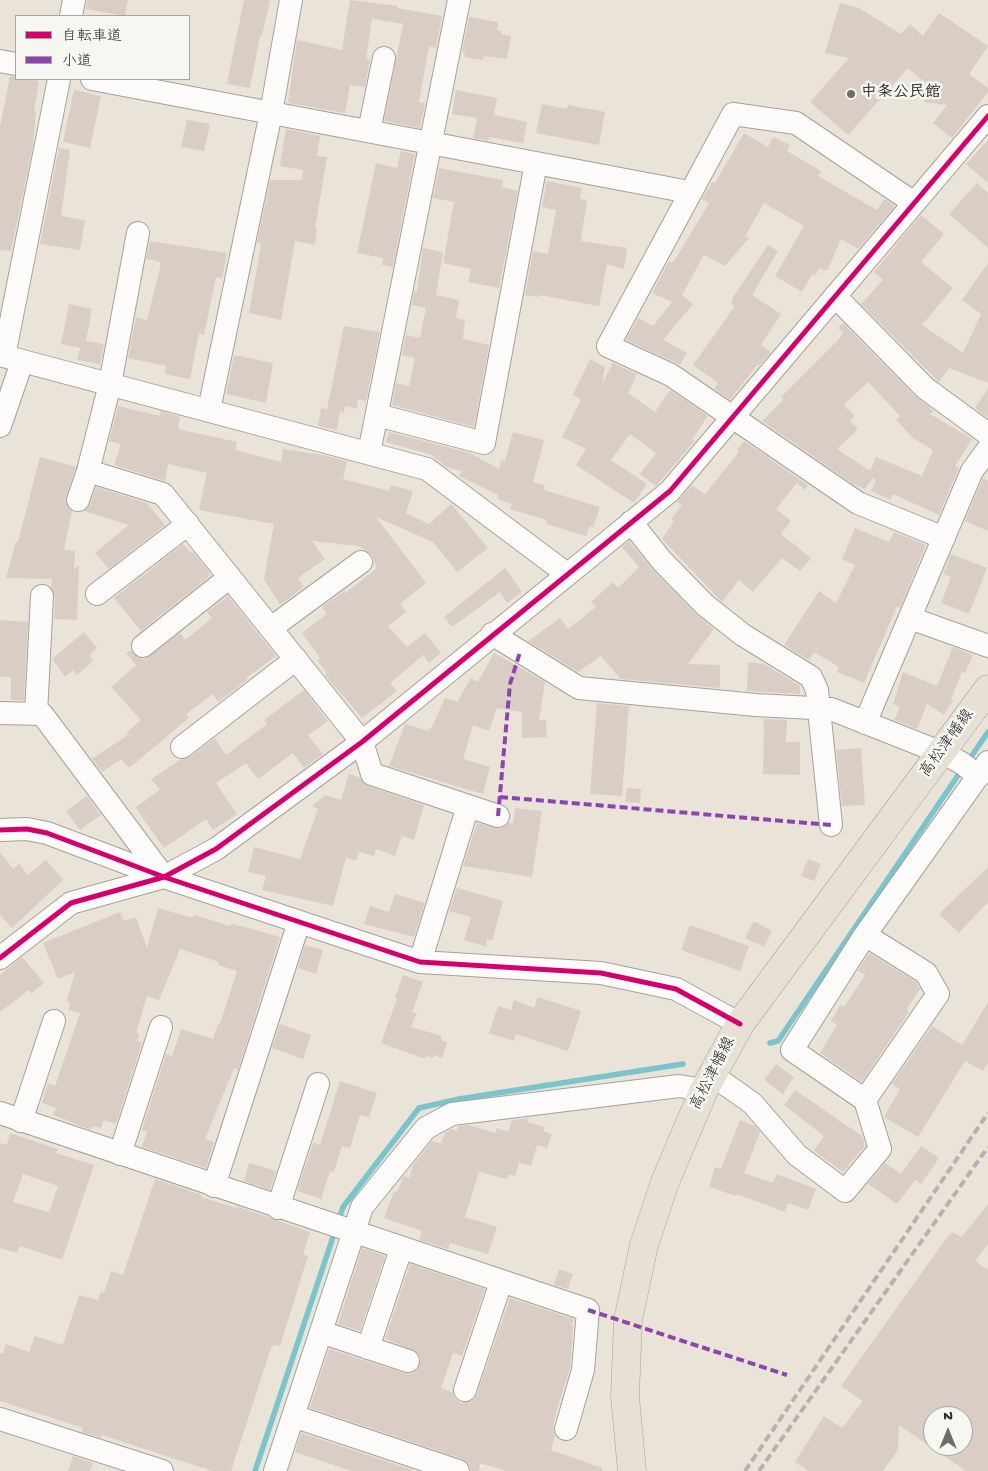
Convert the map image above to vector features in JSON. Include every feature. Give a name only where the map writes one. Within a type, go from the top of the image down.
[{"type":"main road","name":"高松津幡線","points":[[632,1471],[625,1397],[628,1320],[644,1245],[662,1191],[708,1083],[740,1024],[968,765],[988,689]]},
{"type":"street","points":[[71,15],[74,0]]},
{"type":"street","points":[[209,410],[271,112],[291,0]]},
{"type":"street","points":[[370,453],[460,0]]},
{"type":"street","points":[[369,131],[384,58]]},
{"type":"street","points":[[0,61],[15,64]]},
{"type":"street","points":[[0,426],[9,358],[59,80]]},
{"type":"street","points":[[97,80],[689,192]]},
{"type":"street","points":[[914,202],[796,123],[732,114],[608,346],[671,375],[734,416],[858,503],[944,538]]},
{"type":"street","points":[[0,958],[71,903],[164,877],[216,849],[362,742],[492,634],[670,491],[988,116]]},
{"type":"street","points":[[377,414],[484,443],[536,162]]},
{"type":"street","points":[[78,500],[88,471],[110,384],[138,233]]},
{"type":"street","points":[[836,296],[925,388],[988,434]]},
{"type":"street","points":[[9,358],[427,469],[567,574]]},
{"type":"street","points":[[865,723],[972,471],[988,449]]},
{"type":"street","points":[[88,471],[163,494],[362,742],[372,774],[498,816]]},
{"type":"street","points":[[631,522],[662,561],[705,605],[743,635],[811,677],[817,690],[831,825]]},
{"type":"street","points":[[97,594],[188,524]]},
{"type":"street","points":[[271,628],[361,562]]},
{"type":"street","points":[[143,646],[230,577]]},
{"type":"street","points":[[36,714],[42,596]]},
{"type":"street","points":[[910,618],[961,638],[988,646]]},
{"type":"street","points":[[275,1471],[321,1332],[341,1229],[362,1208],[426,1128],[452,1114],[708,1083],[752,1103],[797,1155],[845,1191],[880,1149],[865,1100],[792,1050],[968,765],[831,709],[756,705],[579,688],[492,634]]},
{"type":"street","points":[[182,747],[296,659]]},
{"type":"street","points":[[0,713],[42,714],[164,877]]},
{"type":"street","points":[[420,962],[468,806]]},
{"type":"street","points":[[0,830],[27,829],[47,833],[164,877],[420,962],[601,973],[676,989],[740,1024]]},
{"type":"street","points":[[214,1186],[299,922]]},
{"type":"street","points":[[865,934],[926,973],[938,994],[865,1100]]},
{"type":"street","points":[[21,1121],[54,1021]]},
{"type":"street","points":[[120,1154],[161,1027]]},
{"type":"street","points":[[278,1208],[318,1084]]},
{"type":"street","points":[[0,1114],[588,1310],[583,1370],[566,1429]]},
{"type":"street","points":[[368,1348],[401,1249]]},
{"type":"street","points":[[465,1390],[501,1282]]},
{"type":"street","points":[[321,1332],[408,1361]]},
{"type":"street","points":[[294,1416],[458,1471]]},
{"type":"street","points":[[0,1419],[162,1471]]},
{"type":"building","points":[[87,0],[128,0],[125,15],[86,9]]},
{"type":"building","points":[[244,0],[270,0],[262,36],[260,36],[250,88],[227,84]]},
{"type":"building","points":[[350,0],[398,6],[397,8],[442,16],[436,48],[429,46],[419,102],[425,103],[420,128],[384,121],[403,24],[372,19],[366,59],[370,59],[365,87],[350,85],[345,113],[288,103],[297,40],[342,50]]},
{"type":"building","points":[[840,3],[859,8],[901,34],[910,24],[923,36],[939,13],[988,46],[969,74],[988,88],[988,92],[952,138],[933,123],[947,105],[924,102],[927,84],[908,68],[848,135],[810,102],[849,58],[825,53]]},
{"type":"building","points":[[469,17],[498,22],[497,30],[501,31],[501,34],[511,36],[507,59],[484,56],[483,60],[464,57],[465,52],[462,52]]},
{"type":"building","points":[[10,76],[15,77],[15,80],[39,81],[34,111],[36,111],[33,145],[11,251],[0,250],[0,127]]},
{"type":"building","points":[[74,90],[101,96],[90,148],[63,142]]},
{"type":"building","points":[[456,90],[497,98],[494,115],[527,122],[523,143],[489,137],[488,141],[473,138],[477,118],[452,114]]},
{"type":"building","points":[[542,104],[567,109],[568,105],[605,112],[599,145],[536,133]]},
{"type":"building","points":[[187,120],[210,124],[204,151],[181,147]]},
{"type":"building","points":[[286,129],[320,136],[317,156],[327,157],[315,229],[317,229],[315,245],[295,241],[281,320],[249,313],[261,244],[257,243],[270,180],[302,180],[303,170],[280,166]]},
{"type":"building","points":[[744,133],[768,147],[773,137],[790,145],[787,151],[821,171],[818,176],[877,210],[885,199],[895,206],[858,249],[841,239],[827,271],[819,268],[815,276],[812,274],[802,292],[775,276],[804,226],[764,203],[745,236],[749,238],[725,266],[704,255],[682,295],[693,304],[663,340],[687,353],[680,365],[626,340],[638,318],[653,326],[672,302],[652,293],[669,261],[672,263],[676,258],[709,203],[702,199],[712,182],[715,183]]},
{"type":"building","points":[[988,140],[988,183],[966,164]]},
{"type":"building","points":[[59,148],[70,150],[61,216],[85,220],[80,250],[40,244]]},
{"type":"building","points":[[401,151],[415,154],[393,267],[382,265],[383,258],[357,253],[376,163],[397,168]]},
{"type":"building","points":[[439,168],[503,180],[502,187],[518,191],[499,288],[468,282],[471,269],[443,263],[454,202],[433,198]]},
{"type":"building","points":[[547,181],[582,188],[580,199],[587,200],[581,241],[627,248],[624,269],[607,264],[599,306],[539,295],[539,297],[525,295],[533,251],[548,254],[556,210],[542,207]]},
{"type":"building","points":[[977,183],[988,193],[988,248],[949,214]]},
{"type":"building","points":[[921,215],[944,234],[921,262],[953,288],[922,325],[963,353],[981,314],[962,300],[988,263],[988,383],[949,368],[939,382],[861,304],[883,280],[874,272]]},
{"type":"building","points":[[150,241],[227,253],[222,278],[216,277],[204,335],[199,333],[190,379],[165,374],[166,366],[128,358],[136,317],[147,320],[160,268],[160,262],[146,259]]},
{"type":"building","points":[[768,245],[778,251],[752,295],[781,314],[761,345],[771,352],[759,366],[757,365],[730,400],[714,389],[718,383],[693,365],[735,306],[732,305],[732,299]]},
{"type":"building","points":[[423,248],[443,252],[436,295],[459,300],[456,318],[465,320],[463,339],[489,345],[474,427],[392,405],[396,383],[409,386],[415,358],[402,355],[406,335],[420,338],[426,308],[412,305],[414,291],[417,292]]},
{"type":"building","points":[[69,304],[92,309],[86,341],[104,344],[100,364],[77,360],[80,348],[61,344]]},
{"type":"building","points":[[843,323],[916,397],[934,411],[930,414],[972,439],[955,466],[959,468],[939,515],[893,494],[891,500],[871,491],[876,480],[873,478],[865,489],[853,484],[762,421],[783,400],[781,397],[838,340],[843,333],[838,328]],"holes":[[[868,382],[900,416],[896,420],[913,438],[933,450],[922,476],[876,457],[870,471],[837,449],[858,429],[850,421],[855,416],[844,405]]]},
{"type":"building","points":[[344,326],[380,332],[366,401],[358,399],[357,409],[345,406],[344,413],[340,412],[337,430],[318,426],[321,408],[327,409]]},
{"type":"building","points":[[234,355],[273,363],[266,403],[226,394]]},
{"type":"building","points":[[590,359],[605,367],[602,384],[613,363],[637,374],[628,393],[655,412],[670,390],[708,416],[692,439],[695,441],[656,486],[640,474],[656,453],[630,434],[611,460],[647,484],[634,503],[576,465],[586,449],[562,437],[581,399],[573,395]]},
{"type":"building","points":[[988,388],[988,418],[975,408]]},
{"type":"building","points":[[118,406],[160,416],[161,411],[180,417],[178,429],[237,442],[235,450],[281,462],[283,449],[347,461],[343,479],[389,491],[391,485],[413,491],[406,513],[429,524],[451,504],[488,548],[457,572],[433,542],[376,517],[426,583],[400,604],[406,612],[388,626],[407,647],[425,633],[441,653],[429,663],[423,655],[390,683],[397,691],[362,718],[325,675],[327,673],[317,660],[320,658],[302,633],[327,614],[322,607],[344,591],[346,593],[377,568],[371,554],[359,546],[312,541],[325,559],[298,578],[304,587],[280,605],[264,579],[274,524],[199,510],[207,473],[168,464],[165,481],[114,465],[121,444],[109,441]]},
{"type":"building","points":[[389,432],[470,453],[499,469],[501,460],[505,461],[513,432],[544,440],[533,482],[545,486],[544,490],[600,507],[593,527],[590,526],[586,536],[546,524],[547,520],[510,509],[512,504],[497,499],[498,495],[459,476],[462,471],[446,467],[432,455],[386,442]]},
{"type":"building","points":[[744,441],[808,485],[805,490],[797,483],[776,509],[791,521],[781,534],[811,558],[800,571],[782,558],[753,592],[739,580],[722,602],[662,539],[669,528],[674,529],[670,526],[674,521],[671,519],[682,505],[677,502],[692,485],[705,494],[739,452],[737,450]]},
{"type":"building","points":[[40,457],[76,467],[66,496],[65,503],[72,511],[64,550],[75,551],[74,570],[79,565],[77,620],[54,619],[55,597],[51,587],[52,579],[6,578],[16,542],[18,542]]},
{"type":"building","points":[[983,478],[988,481],[988,531],[965,521]]},
{"type":"building","points":[[96,487],[147,503],[165,525],[109,569],[95,553],[129,525],[84,511],[90,505]]},
{"type":"building","points":[[855,528],[889,542],[894,532],[926,545],[900,608],[897,606],[864,683],[837,672],[839,667],[814,652],[809,660],[784,645],[819,591],[836,603],[855,565],[842,559]]},
{"type":"building","points":[[629,541],[653,570],[696,614],[714,629],[688,664],[720,665],[720,688],[621,679],[601,656],[578,672],[528,641],[560,618],[568,629],[596,607],[591,602],[613,582],[618,588],[639,567],[622,547]]},
{"type":"building","points":[[183,544],[191,553],[191,550],[210,573],[209,577],[141,631],[114,598]]},
{"type":"building","points":[[951,554],[987,568],[969,614],[941,603],[951,577],[943,574]]},
{"type":"building","points":[[505,568],[522,592],[507,603],[500,592],[452,627],[444,617]]},
{"type":"building","points":[[228,596],[276,656],[218,702],[213,694],[186,714],[189,718],[129,768],[121,759],[102,772],[92,759],[128,735],[126,733],[141,720],[111,687],[136,665],[126,653],[131,650],[138,658],[145,659],[180,633],[185,640],[212,618],[207,612]]},
{"type":"building","points":[[0,620],[28,622],[24,700],[11,700],[11,677],[0,677]]},
{"type":"building","points":[[84,632],[97,648],[89,655],[93,661],[77,675],[73,670],[65,677],[52,659]]},
{"type":"building","points":[[953,647],[973,655],[965,673],[962,672],[951,699],[953,700],[944,715],[927,704],[917,729],[894,720],[900,707],[893,704],[903,672],[937,686]]},
{"type":"building","points":[[494,653],[545,682],[539,720],[546,720],[547,737],[522,738],[522,712],[497,708],[489,731],[473,725],[463,759],[490,767],[483,794],[389,766],[405,724],[428,731],[429,728],[431,729],[445,698],[457,702],[471,678],[478,682]]},
{"type":"building","points":[[748,662],[764,664],[800,686],[800,694],[747,691]]},
{"type":"building","points":[[304,690],[328,721],[308,735],[323,754],[304,768],[293,753],[258,779],[246,763],[216,783],[237,814],[213,830],[206,819],[164,848],[135,807],[160,790],[151,779],[180,760],[190,757],[215,738],[226,755],[267,724],[264,720]]},
{"type":"building","points":[[597,703],[629,706],[622,796],[590,794]]},
{"type":"building","points":[[764,719],[787,720],[786,742],[800,742],[800,775],[763,774]]},
{"type":"building","points":[[861,748],[865,805],[842,806],[836,750]]},
{"type":"building","points":[[349,774],[359,777],[368,786],[424,805],[414,840],[402,836],[395,856],[376,849],[374,856],[359,852],[356,861],[346,857],[333,906],[262,890],[266,876],[248,872],[254,847],[300,859],[318,809],[312,806],[325,795],[341,800]]},
{"type":"building","points":[[627,788],[641,789],[640,803],[625,802]]},
{"type":"building","points":[[87,796],[101,815],[80,830],[66,811]]},
{"type":"building","points":[[515,808],[542,811],[532,877],[463,866],[477,823],[501,829],[509,822],[513,823]]},
{"type":"building","points":[[0,852],[13,869],[19,864],[28,875],[46,860],[63,880],[12,928],[0,915]]},
{"type":"building","points":[[808,859],[821,864],[814,881],[801,876]]},
{"type":"building","points":[[988,867],[988,902],[959,933],[939,914]]},
{"type":"building","points":[[457,888],[503,901],[492,941],[486,939],[487,947],[464,940],[471,917],[449,911]]},
{"type":"building","points":[[395,894],[425,903],[414,937],[364,924],[370,906],[389,912]]},
{"type":"building","points":[[158,908],[193,918],[194,915],[230,926],[231,924],[280,937],[238,1070],[234,1068],[205,1139],[214,1142],[206,1168],[142,1147],[147,1132],[142,1130],[166,1054],[172,1056],[181,1029],[213,1039],[218,1024],[220,1024],[237,971],[218,965],[219,962],[180,949],[159,1000],[147,996],[136,1033],[139,1034],[137,1041],[142,1043],[116,1124],[104,1120],[101,1128],[92,1126],[91,1130],[53,1115],[56,1108],[42,1103],[48,1083],[55,1086],[80,1013],[68,1010],[70,1005],[67,1000],[75,972],[58,979],[43,943],[120,912],[124,921],[136,917],[147,948]]},
{"type":"building","points":[[754,921],[772,931],[764,947],[745,938]]},
{"type":"building","points":[[690,925],[749,946],[740,971],[681,950]]},
{"type":"building","points":[[305,945],[323,950],[316,974],[298,968]]},
{"type":"building","points":[[869,953],[916,982],[920,989],[906,1010],[909,1012],[862,1082],[820,1053],[837,1025],[831,1021],[840,1005],[844,1007],[865,975],[858,971]]},
{"type":"building","points":[[22,957],[44,983],[32,993],[29,990],[0,1012],[0,975]]},
{"type":"building","points":[[403,975],[423,982],[412,1012],[417,1013],[411,1027],[442,1036],[441,1040],[447,1042],[442,1058],[434,1055],[434,1058],[426,1056],[425,1059],[381,1043],[397,999],[395,998]]},
{"type":"building","points":[[538,997],[581,1011],[568,1051],[516,1034],[514,1041],[489,1033],[498,1006],[511,1010],[514,1000],[534,1008]]},
{"type":"building","points":[[988,1002],[988,1063],[983,1071],[965,1061],[918,1137],[884,1117],[900,1089],[892,1084],[932,1026],[962,1045]]},
{"type":"building","points":[[280,1024],[311,1035],[303,1059],[272,1048]]},
{"type":"building","points":[[776,1064],[794,1077],[783,1094],[764,1080]]},
{"type":"building","points":[[340,1081],[377,1093],[369,1118],[360,1115],[350,1148],[342,1146],[334,1172],[330,1171],[321,1199],[297,1191],[313,1143],[320,1145]]},
{"type":"building","points":[[795,1090],[862,1136],[865,1146],[843,1172],[814,1151],[824,1136],[784,1105]]},
{"type":"building","points":[[529,1118],[527,1122],[545,1127],[543,1131],[552,1134],[547,1148],[537,1145],[531,1166],[519,1162],[515,1176],[509,1174],[507,1179],[479,1172],[465,1217],[497,1227],[488,1254],[450,1243],[448,1249],[419,1240],[422,1231],[384,1218],[394,1191],[397,1192],[404,1176],[409,1178],[413,1165],[432,1141],[441,1143],[445,1133],[451,1129],[457,1131],[458,1126],[469,1125],[495,1133],[497,1128],[508,1132],[512,1120]]},
{"type":"building","points":[[740,1120],[755,1126],[760,1132],[744,1173],[773,1183],[777,1174],[816,1189],[808,1210],[788,1203],[785,1212],[737,1194],[736,1196],[709,1187],[715,1167],[721,1169]]},
{"type":"building","points":[[10,1133],[58,1149],[56,1153],[94,1165],[62,1260],[20,1246],[17,1253],[0,1248],[0,1143],[7,1145]],"holes":[[[23,1174],[58,1186],[49,1212],[13,1202]]]},
{"type":"building","points":[[921,1146],[939,1158],[921,1184],[915,1180],[897,1204],[868,1184],[885,1163],[901,1174]]},
{"type":"building","points":[[249,1163],[276,1171],[270,1190],[244,1181]]},
{"type":"building","points":[[155,1179],[202,1195],[201,1197],[236,1208],[236,1206],[310,1232],[303,1254],[308,1256],[280,1346],[274,1345],[271,1348],[231,1471],[212,1471],[102,1435],[101,1438],[82,1432],[83,1428],[0,1401],[0,1353],[3,1354],[6,1344],[29,1352],[35,1336],[63,1345],[79,1295],[98,1300],[101,1292],[104,1293],[111,1271],[123,1275]]},
{"type":"building","points":[[988,1204],[988,1244],[975,1261],[988,1270],[988,1471],[966,1471],[944,1456],[973,1456],[973,1406],[923,1406],[923,1441],[899,1425],[898,1450],[883,1471],[808,1471],[795,1462],[824,1416],[842,1428],[863,1401],[841,1386],[952,1232],[962,1237]]},
{"type":"building","points":[[362,1248],[385,1256],[360,1331],[338,1324]]},
{"type":"building","points":[[410,1264],[485,1289],[462,1356],[453,1353],[441,1388],[452,1392],[461,1403],[473,1400],[477,1394],[510,1298],[574,1319],[571,1326],[573,1326],[570,1368],[556,1413],[553,1426],[555,1436],[551,1450],[602,1468],[602,1471],[506,1471],[480,1463],[479,1471],[471,1471],[468,1463],[462,1459],[310,1408],[329,1349],[404,1373],[411,1374],[417,1370],[421,1359],[417,1352],[385,1339]]},
{"type":"building","points":[[559,1269],[573,1274],[568,1289],[554,1285]]},
{"type":"building","points":[[301,1433],[416,1471],[352,1471],[295,1452]]},
{"type":"building","points":[[73,1456],[93,1463],[90,1471],[68,1471]]},
{"type":"waterway","points":[[968,761],[988,732]]},
{"type":"waterway","points":[[770,1043],[778,1041],[963,768]]},
{"type":"waterway","points":[[338,1222],[343,1207],[419,1108],[459,1099],[683,1064]]},
{"type":"waterway","points":[[255,1471],[335,1231]]},
{"type":"railway","points":[[745,1471],[988,1113]]},
{"type":"railway","points":[[759,1471],[988,1147]]},
{"type":"marked path","points":[[498,816],[510,684],[520,652]]},
{"type":"marked path","points":[[500,797],[831,825]]},
{"type":"marked path","points":[[588,1310],[787,1375]]},
{"type":"cycle path","points":[[0,958],[71,903],[164,877],[216,849],[362,742],[670,491],[988,116]]},
{"type":"cycle path","points":[[0,830],[27,829],[47,833],[164,877],[420,962],[601,973],[676,989],[740,1024]]},
{"type":"place","name":"中条公民館","points":[[851,94]]}]
